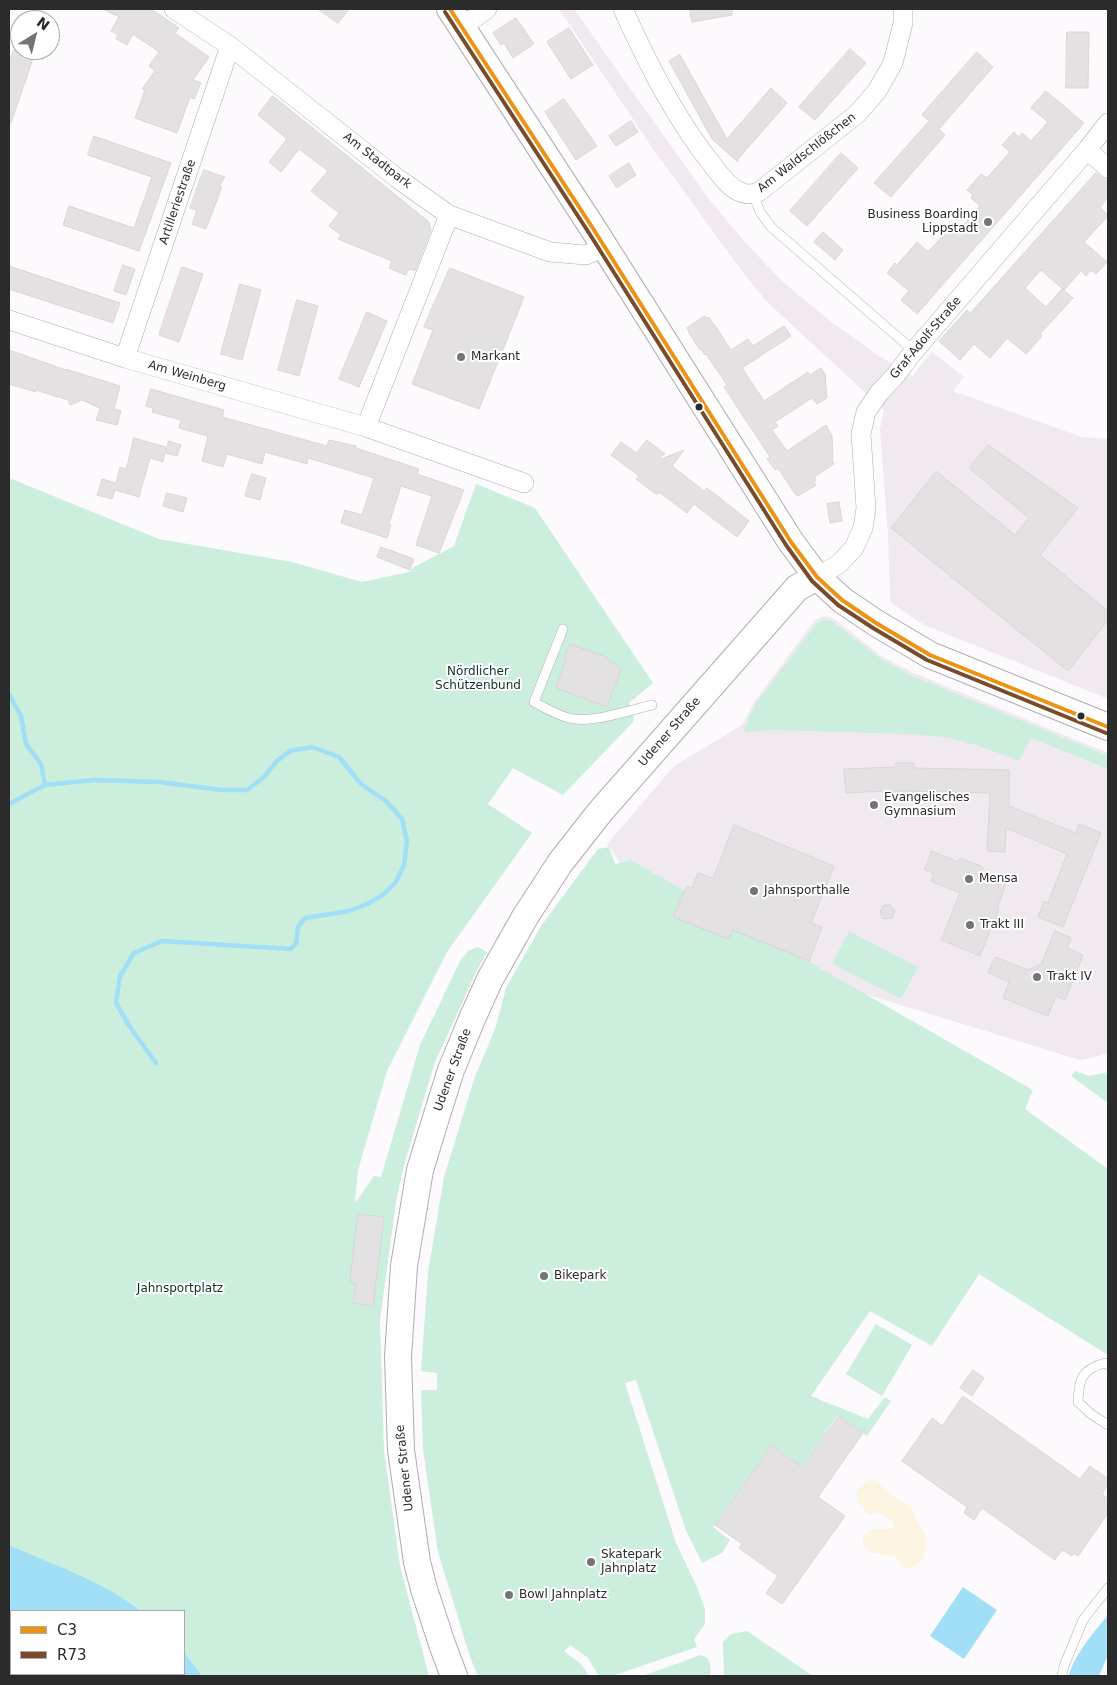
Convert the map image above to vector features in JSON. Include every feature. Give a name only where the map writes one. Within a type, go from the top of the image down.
[{"type":"main road","points":[[456,18],[605,247],[791,542],[817,577],[842,600],[876,623],[930,654],[1108,727]]},
{"type":"main road","name":"Udener Straße","points":[[454,1676],[436,1626],[417,1562],[401,1450],[398,1357],[404,1266],[420,1170],[451,1070],[490,979],[525,916],[560,863],[600,812],[797,588],[817,577]]},
{"type":"street","name":"Am Stadtpark","points":[[174,9],[230,46],[397,178],[449,215],[550,252],[586,255],[605,247]]},
{"type":"street","points":[[456,18],[487,9]]},
{"type":"street","name":"Am Waldschlößchen","points":[[624,9],[641,48],[696,145],[730,186],[744,194],[753,194],[760,191],[857,114],[877,91],[893,63],[904,23],[903,9]]},
{"type":"street","name":"Artilleriestraße","points":[[125,358],[230,46]]},
{"type":"street","name":"Graf-Adolf-Straße","points":[[817,577],[839,564],[854,548],[863,528],[866,508],[861,434],[866,412],[914,350],[1088,150],[1108,123]]},
{"type":"street","points":[[1088,150],[1108,168]]},
{"type":"street","points":[[366,427],[449,215]]},
{"type":"street","name":"Am Weinberg","points":[[9,320],[125,358],[366,427],[524,483]]},
{"type":"lane","points":[[753,194],[760,212],[771,227],[914,350]]},
{"type":"lane","points":[[563,629],[534,702],[570,718],[597,718],[652,705]]},
{"type":"lane","points":[[1108,1365],[1105,1363],[1095,1365],[1083,1374],[1078,1402],[1091,1414],[1108,1425]]},
{"type":"lane","points":[[1062,1676],[1064,1666],[1083,1620],[1108,1588]]},
{"type":"shaded area","points":[[559,9],[574,9],[705,194],[743,240],[783,282],[834,324],[912,376],[932,352],[964,377],[953,391],[1082,437],[1108,439],[1108,699],[924,625],[890,602],[888,535],[880,429],[884,410],[766,301],[741,270],[653,149]]},
{"type":"shaded area","name":"Evangelisches Gymnasium","points":[[824,616],[833,618],[883,657],[914,673],[1108,753],[1108,1054],[1080,1060],[809,977],[657,918],[607,844],[674,766],[742,725],[754,702],[815,620]]},
{"type":"green space","points":[[9,478],[159,539],[292,562],[362,582],[409,572],[414,567],[454,546],[476,484],[535,508],[653,683],[629,703],[634,714],[633,722],[563,795],[513,768],[488,804],[532,833],[447,952],[387,1071],[358,1170],[355,1203],[374,1176],[381,1177],[420,1045],[460,961],[468,951],[478,947],[487,952],[435,1062],[404,1165],[396,1202],[380,1320],[384,1451],[400,1566],[429,1676],[202,1676],[185,1653],[185,1610],[140,1610],[131,1603],[90,1581],[9,1545]]},
{"type":"green space","points":[[823,620],[832,621],[881,659],[913,676],[1108,756],[1108,769],[1031,738],[1019,761],[975,745],[948,738],[906,734],[773,730],[746,732],[744,729],[756,703],[817,623]]},
{"type":"green space","points":[[609,847],[615,864],[631,860],[1033,1090],[1025,1109],[1108,1169],[1108,1355],[979,1274],[932,1346],[870,1311],[811,1396],[868,1419],[885,1397],[891,1401],[867,1436],[838,1415],[801,1468],[788,1459],[790,1457],[772,1445],[713,1527],[730,1540],[722,1553],[702,1563],[685,1528],[636,1380],[625,1383],[676,1543],[697,1587],[705,1609],[705,1624],[694,1639],[697,1647],[612,1676],[599,1676],[588,1658],[570,1645],[564,1651],[581,1664],[589,1676],[478,1676],[470,1657],[438,1552],[423,1450],[421,1390],[437,1390],[437,1373],[421,1371],[428,1272],[444,1177],[474,1079],[495,1029],[506,988],[541,926],[598,849]]},
{"type":"green space","points":[[849,931],[918,967],[901,999],[832,964]]},
{"type":"green space","points":[[1075,1071],[1089,1076],[1108,1072],[1108,1103],[1071,1076]]},
{"type":"green space","points":[[876,1324],[912,1345],[882,1396],[846,1374]]},
{"type":"green space","points":[[9,1621],[10,1675],[101,1676],[9,1676]]},
{"type":"green space","points":[[747,1631],[813,1676],[724,1676],[723,1642],[731,1634]]},
{"type":"green space","points":[[701,1655],[705,1656],[709,1661],[711,1676],[642,1676]]},
{"type":"sand","points":[[870,1479],[878,1481],[887,1491],[911,1507],[914,1516],[925,1533],[926,1546],[923,1560],[913,1567],[904,1568],[895,1556],[872,1553],[863,1544],[863,1536],[871,1529],[891,1529],[895,1526],[887,1517],[869,1514],[859,1504],[856,1493],[862,1484]]},
{"type":"water","points":[[9,1545],[94,1582],[140,1610],[10,1610],[9,1621]]},
{"type":"water","points":[[963,1587],[997,1610],[964,1659],[930,1636]]},
{"type":"water","points":[[1108,1615],[1108,1655],[1099,1676],[1069,1676],[1080,1652]]},
{"type":"water","points":[[185,1653],[202,1676],[100,1675],[185,1675]]},
{"type":"building","points":[[102,9],[151,9],[179,28],[175,33],[209,57],[193,80],[201,83],[194,99],[190,97],[177,133],[135,118],[145,90],[142,89],[155,71],[149,66],[159,52],[133,34],[127,45],[116,39],[118,35],[111,31],[119,17]]},
{"type":"building","points":[[318,9],[349,9],[338,23]]},
{"type":"building","points":[[690,9],[732,9],[732,15],[692,22]]},
{"type":"building","points":[[516,18],[534,44],[513,58],[504,43],[501,45],[493,33]]},
{"type":"building","points":[[569,28],[593,65],[571,79],[547,42]]},
{"type":"building","points":[[1067,32],[1089,32],[1088,88],[1066,88]]},
{"type":"building","points":[[850,49],[866,63],[815,120],[799,107]]},
{"type":"building","points":[[977,52],[993,67],[939,129],[945,135],[891,197],[874,183],[929,121],[922,115]]},
{"type":"building","points":[[680,55],[727,139],[771,88],[787,103],[738,159],[738,162],[712,139],[669,61]]},
{"type":"building","points":[[10,60],[33,60],[11,123],[9,122]]},
{"type":"building","points":[[1046,91],[1084,123],[917,314],[901,300],[909,291],[887,273],[895,263],[897,265],[917,242],[928,252],[950,228],[956,234],[980,206],[971,198],[973,195],[967,190],[981,174],[987,178],[1010,152],[1002,145],[1014,132],[1019,137],[1022,133],[1031,141],[1048,122],[1031,108]]},
{"type":"building","points":[[273,96],[429,222],[431,230],[415,271],[409,269],[406,275],[389,268],[392,261],[338,239],[341,235],[329,226],[339,213],[311,191],[328,171],[299,149],[281,172],[269,162],[287,139],[258,115]]},
{"type":"building","points":[[564,99],[597,146],[576,160],[545,112]]},
{"type":"building","points":[[631,121],[638,132],[616,146],[609,136]]},
{"type":"building","points":[[94,136],[171,163],[139,251],[63,225],[69,206],[134,228],[152,177],[88,155]]},
{"type":"building","points":[[841,153],[858,168],[807,226],[790,211]]},
{"type":"building","points":[[629,163],[636,175],[617,188],[609,176]]},
{"type":"building","points":[[204,170],[225,177],[219,186],[222,187],[206,229],[192,224],[197,210],[190,208]]},
{"type":"building","points":[[1096,173],[1108,179],[1108,198],[1100,207],[1108,216],[1084,242],[1107,262],[1096,274],[1091,270],[1086,276],[1081,271],[1064,290],[1041,270],[1025,288],[1046,307],[1062,289],[1073,298],[1040,334],[1042,336],[1026,354],[1007,338],[990,358],[974,344],[960,360],[939,341],[967,310],[970,313]]},
{"type":"building","points":[[823,232],[843,250],[835,260],[814,242]]},
{"type":"building","points":[[123,265],[135,269],[126,295],[114,291]]},
{"type":"building","points":[[9,266],[120,303],[113,323],[9,289]]},
{"type":"building","points":[[182,267],[203,274],[179,342],[159,335]]},
{"type":"building","name":"Markant","points":[[450,268],[524,297],[479,409],[412,384],[433,330],[424,327]]},
{"type":"building","points":[[240,284],[261,290],[242,360],[221,354]]},
{"type":"building","points":[[297,300],[318,306],[299,376],[278,370]]},
{"type":"building","points":[[367,312],[387,321],[359,387],[339,379]]},
{"type":"building","points":[[705,316],[707,319],[709,317],[731,350],[748,339],[753,346],[784,326],[791,336],[742,368],[764,401],[808,372],[810,375],[821,368],[825,374],[827,398],[817,404],[812,398],[775,422],[778,426],[772,430],[787,451],[826,425],[832,436],[832,459],[834,464],[814,477],[816,485],[798,496],[778,468],[775,470],[767,459],[770,457],[724,387],[727,385],[688,331],[687,328]]},
{"type":"building","points":[[9,350],[120,386],[114,409],[121,411],[117,425],[96,420],[100,408],[82,400],[70,405],[68,400],[9,384]]},
{"type":"building","points":[[151,389],[224,410],[222,417],[327,446],[329,440],[356,446],[356,448],[419,469],[417,474],[464,490],[439,553],[416,545],[432,496],[401,486],[389,524],[391,525],[387,538],[341,523],[345,510],[362,515],[374,478],[308,458],[307,464],[265,452],[262,464],[227,454],[223,467],[202,461],[208,436],[179,428],[181,420],[152,412],[153,408],[146,406]]},
{"type":"building","points":[[134,438],[166,447],[163,462],[150,458],[139,497],[115,490],[112,499],[97,495],[102,479],[116,483],[120,467],[126,469]]},
{"type":"building","points":[[647,440],[665,454],[660,457],[661,459],[684,450],[672,466],[704,491],[707,488],[749,521],[737,537],[694,504],[687,513],[659,492],[657,495],[636,479],[639,476],[611,455],[621,442],[636,453]]},
{"type":"building","points":[[169,441],[181,445],[177,456],[166,453]]},
{"type":"building","points":[[988,445],[1078,508],[1040,555],[1108,611],[1108,620],[1068,671],[891,528],[936,471],[1015,535],[1029,518],[969,468]]},
{"type":"building","points":[[252,474],[266,478],[260,500],[245,496]]},
{"type":"building","points":[[167,493],[187,498],[183,512],[163,506]]},
{"type":"building","points":[[839,502],[842,521],[830,523],[827,504]]},
{"type":"building","points":[[381,547],[414,559],[410,570],[377,557]]},
{"type":"building","points":[[570,644],[606,657],[621,669],[607,707],[556,688]]},
{"type":"building","points":[[896,763],[914,763],[914,768],[1009,770],[1009,806],[1076,833],[1079,824],[1101,833],[1063,927],[1038,917],[1044,901],[1048,903],[1067,854],[1006,828],[1005,852],[987,851],[990,793],[901,791],[891,793],[884,791],[846,793],[844,769],[896,767]]},
{"type":"building","name":"Jahnsporthalle","points":[[734,825],[834,866],[811,923],[822,927],[809,961],[733,930],[729,939],[673,917],[687,886],[692,888],[698,873],[713,878]]},
{"type":"building","points":[[932,851],[958,862],[960,858],[983,867],[982,871],[1007,881],[997,908],[999,909],[980,956],[941,940],[960,893],[931,881],[934,873],[925,870]]},
{"type":"building","points":[[890,905],[895,911],[892,918],[883,919],[880,912],[883,906]]},
{"type":"building","name":"Trakt IV","points":[[1055,931],[1071,938],[1067,948],[1083,955],[1065,1000],[1056,996],[1048,1016],[1003,998],[1009,982],[988,973],[995,957],[1028,970],[1041,964]]},
{"type":"building","points":[[358,1214],[384,1217],[373,1306],[353,1303],[356,1284],[350,1283]]},
{"type":"building","points":[[973,1370],[984,1378],[972,1396],[960,1388]]},
{"type":"building","points":[[963,1396],[1080,1479],[1090,1466],[1108,1479],[1108,1485],[1102,1494],[1108,1499],[1108,1513],[1078,1556],[1074,1553],[1072,1556],[1062,1550],[1055,1560],[982,1508],[974,1520],[964,1513],[967,1507],[902,1461],[932,1418],[942,1426]]},
{"type":"building","points":[[839,1416],[863,1433],[818,1497],[845,1516],[782,1604],[766,1593],[778,1576],[739,1548],[742,1544],[715,1525],[772,1445],[802,1467]]},
{"type":"waterway","points":[[9,694],[21,716],[26,744],[41,764],[45,785]]},
{"type":"waterway","points":[[9,804],[45,785],[94,780],[159,782],[222,790],[247,790],[263,778],[277,761],[290,751],[312,747],[339,757],[361,784],[386,801],[402,819],[407,841],[404,865],[396,882],[383,895],[367,904],[349,911],[305,918],[298,927],[296,944],[290,949],[162,941],[134,953],[120,976],[116,1003],[130,1027],[156,1063]]},
{"type":"transit line","name":"C3","points":[[450,9],[594,230],[791,542],[817,577],[842,600],[930,655],[1108,727]]},
{"type":"transit line","name":"R73","points":[[445,12],[589,233],[786,545],[812,581],[838,605],[927,660],[1106,733]]},
{"type":"place","name":"Business Boarding Lippstadt","points":[[988,222]]},
{"type":"place","name":"Markant","points":[[461,357]]},
{"type":"place","name":"Evangelisches Gymnasium","points":[[874,805]]},
{"type":"place","name":"Mensa","points":[[969,879]]},
{"type":"place","name":"Jahnsporthalle","points":[[754,891]]},
{"type":"place","name":"Trakt III","points":[[970,925]]},
{"type":"place","name":"Trakt IV","points":[[1037,977]]},
{"type":"place","name":"Bikepark","points":[[544,1276]]},
{"type":"place","name":"Skatepark Jahnplatz","points":[[591,1562]]},
{"type":"place","name":"Bowl Jahnplatz","points":[[509,1595]]},
{"type":"park label","name":"Nördlicher Schützenbund","points":[[478,679]]},
{"type":"park label","name":"Jahnsportplatz","points":[[180,1289]]}]
